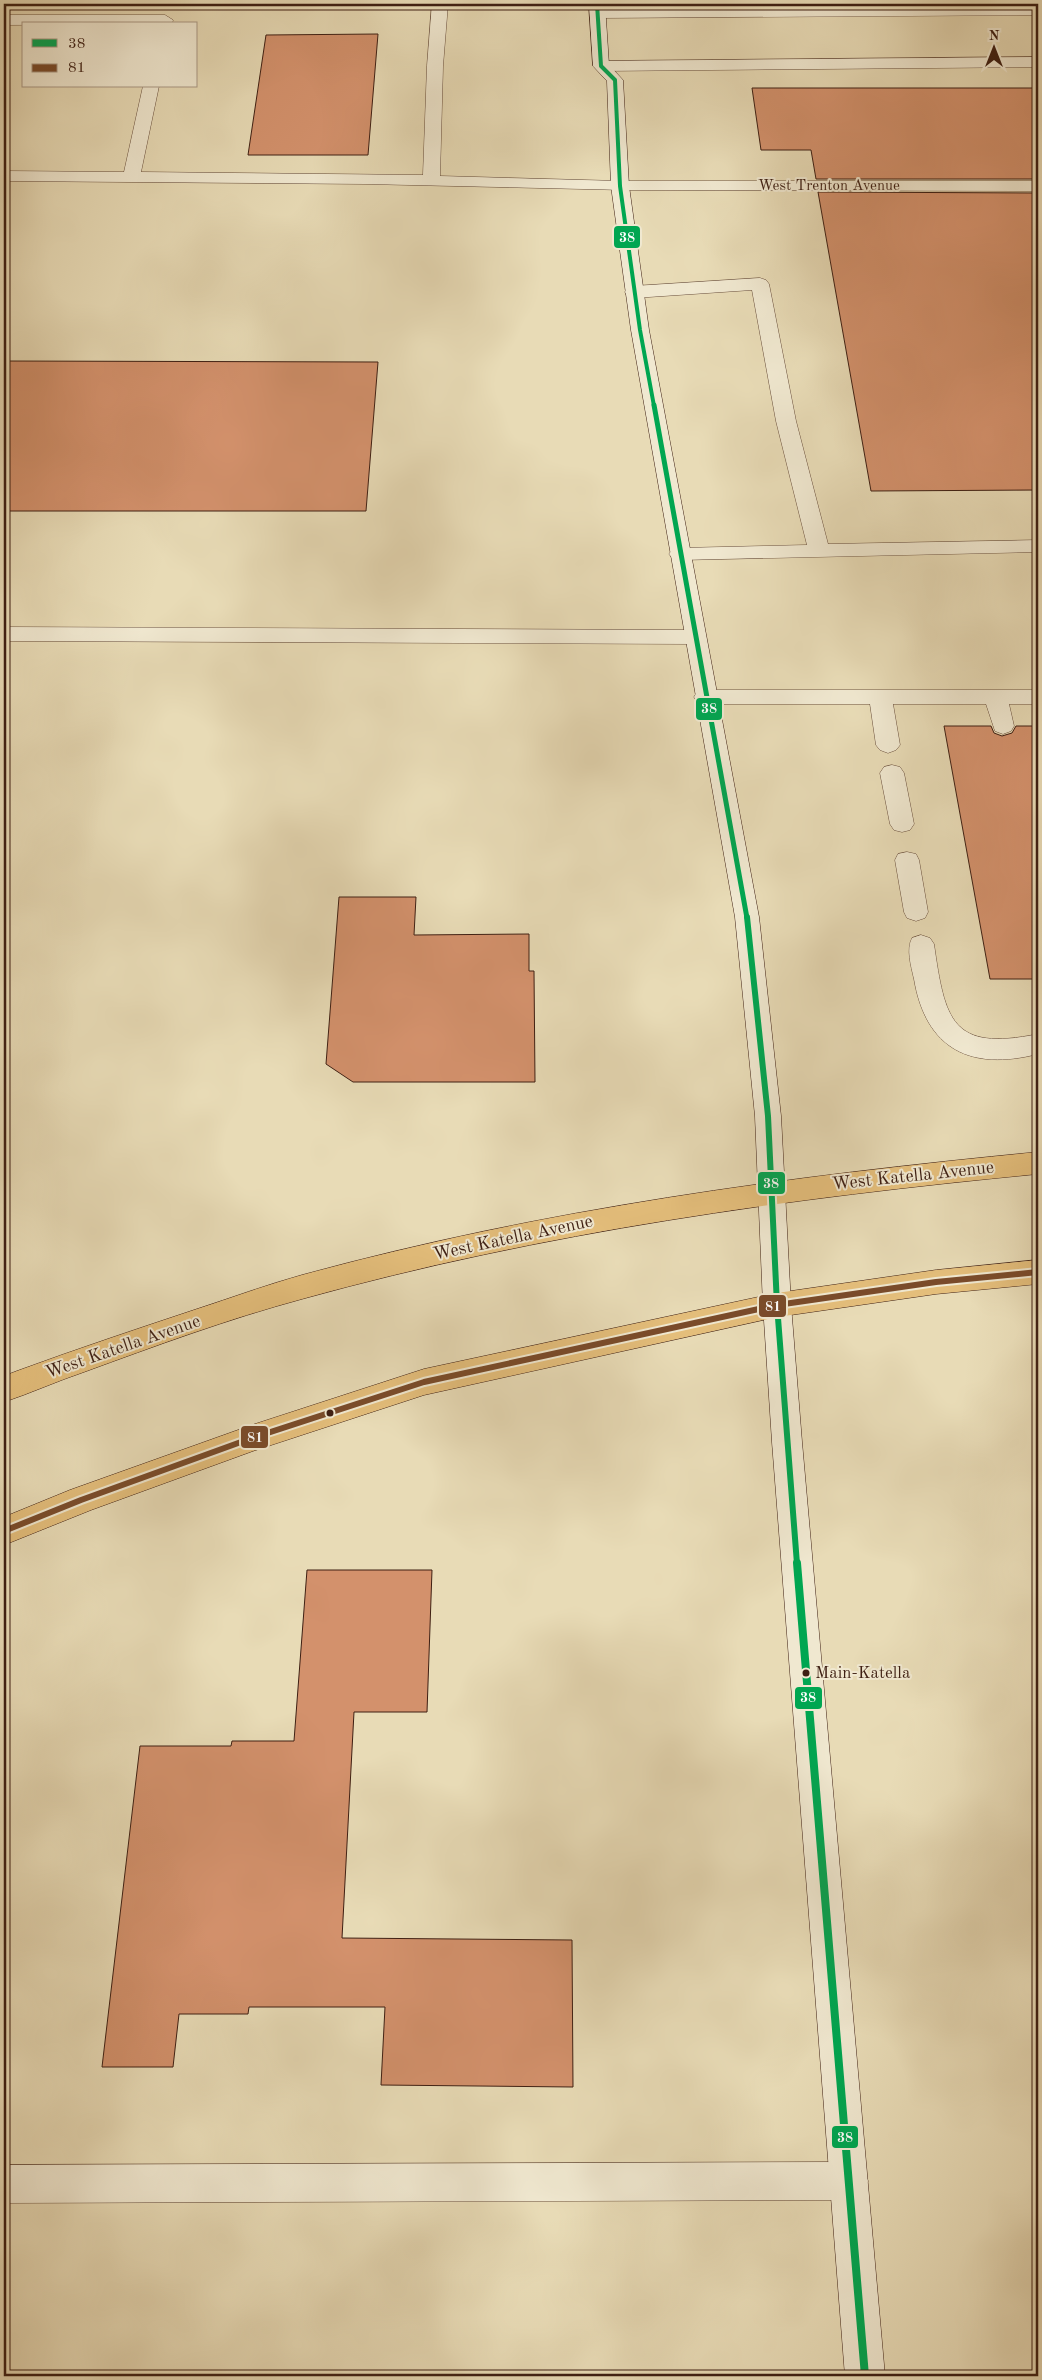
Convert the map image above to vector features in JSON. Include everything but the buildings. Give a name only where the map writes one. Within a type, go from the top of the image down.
[{"type":"main road","points":[[64,20],[68,4]]},
{"type":"main road","points":[[431,181],[435,66],[440,4]]},
{"type":"main road","points":[[865,2376],[776,1305],[768,1116],[747,917],[705,696],[634,292],[620,186],[615,80],[601,66],[598,8],[1038,10]]},
{"type":"main road","points":[[4,20],[165,20],[164,22]]},
{"type":"main road","points":[[601,66],[1038,62]]},
{"type":"main road","points":[[131,178],[151,88]]},
{"type":"main road","name":"West Trenton Avenue","points":[[4,176],[431,181],[620,186],[1038,186]]},
{"type":"main road","points":[[634,292],[760,284],[786,421],[819,551]]},
{"type":"main road","points":[[680,554],[1038,546]]},
{"type":"main road","points":[[4,634],[695,637]]},
{"type":"main road","points":[[705,696],[1038,697]]},
{"type":"main road","points":[[880,696],[888,745]]},
{"type":"main road","points":[[996,698],[1003,726]]},
{"type":"main road","points":[[892,773],[902,824]]},
{"type":"main road","points":[[907,860],[916,912]]},
{"type":"main road","points":[[921,944],[930,993],[940,1023],[957,1040],[991,1050],[1027,1048],[1038,1044]]},
{"type":"main road","name":"West Katella Avenue","points":[[4,1389],[59,1367],[300,1287],[410,1260],[596,1220],[771,1193],[908,1175],[1038,1163]]},
{"type":"main road","points":[[4,1531],[81,1500],[252,1438],[424,1382],[776,1305],[936,1282],[1038,1272]]},
{"type":"main road","points":[[4,2184],[849,2181]]},
{"type":"transit line","name":"38","points":[[597,4],[601,66],[615,80],[620,186],[640,330],[747,917],[768,1116],[777,1305],[787,1442],[865,2376]]},
{"type":"transit line","name":"81","points":[[4,1531],[81,1500],[252,1438],[424,1382],[777,1305],[936,1282],[1038,1272]]},
{"type":"place","name":"Main-Katella","points":[[806,1673]]}]
